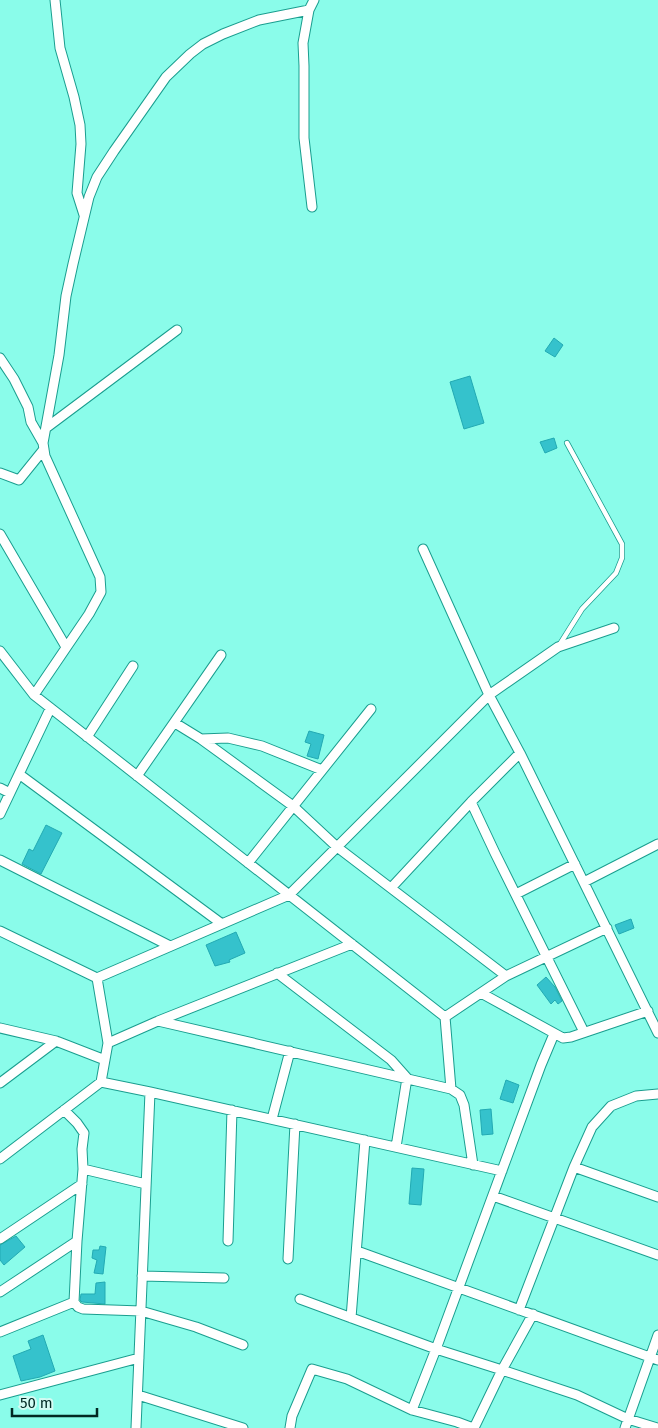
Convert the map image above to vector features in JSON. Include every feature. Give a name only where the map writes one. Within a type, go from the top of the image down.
[{"type":"street","points":[[55,0],[60,48],[80,125],[81,144],[76,193],[84,216]]},
{"type":"street","points":[[312,207],[304,138],[303,43],[309,10],[314,0]]},
{"type":"street","points":[[0,473],[19,480],[43,446],[60,355],[66,296],[84,216],[97,177],[114,151],[166,76],[203,44],[259,20],[309,10]]},
{"type":"street","points":[[46,428],[177,330]]},
{"type":"street","points":[[0,358],[14,379],[28,407],[31,422],[43,446],[45,456],[100,576],[101,592],[89,614],[34,695]]},
{"type":"street","points":[[0,534],[66,647]]},
{"type":"street","points":[[423,549],[489,695],[520,753],[658,1033]]},
{"type":"street","points":[[0,931],[97,978],[289,895],[489,695],[558,648],[614,628]]},
{"type":"street","points":[[137,776],[222,655]]},
{"type":"street","points":[[1,657],[34,695],[50,708],[445,1017],[450,1089]]},
{"type":"street","points":[[86,737],[133,666]]},
{"type":"street","points":[[0,814],[50,708]]},
{"type":"street","points":[[248,863],[371,709]]},
{"type":"street","points":[[175,723],[201,739],[293,806],[337,847],[506,976]]},
{"type":"street","points":[[201,739],[228,738],[262,746],[322,770]]},
{"type":"street","points":[[391,888],[471,802],[520,753]]},
{"type":"street","points":[[19,774],[222,924]]},
{"type":"street","points":[[0,788],[10,793]]},
{"type":"street","points":[[471,802],[584,1032]]},
{"type":"street","points":[[584,882],[658,844]]},
{"type":"street","points":[[0,860],[170,946]]},
{"type":"street","points":[[516,894],[575,864]]},
{"type":"street","points":[[445,1017],[506,976],[607,928]]},
{"type":"street","points":[[108,1043],[158,1021],[352,944]]},
{"type":"street","points":[[277,973],[391,1060],[407,1078]]},
{"type":"street","points":[[0,1159],[101,1082],[108,1043],[97,978]]},
{"type":"street","points":[[481,993],[563,1038],[648,1011]]},
{"type":"street","points":[[158,1021],[450,1089],[460,1095],[464,1105],[473,1164]]},
{"type":"street","points":[[0,1028],[56,1041],[105,1060]]},
{"type":"street","points":[[412,1410],[554,1034]]},
{"type":"street","points":[[0,1083],[56,1041]]},
{"type":"street","points":[[272,1119],[290,1051]]},
{"type":"street","points":[[396,1147],[407,1078]]},
{"type":"street","points":[[101,1082],[502,1171]]},
{"type":"street","points":[[136,1428],[150,1092]]},
{"type":"street","points":[[519,1310],[574,1167],[592,1127],[611,1106],[636,1096],[658,1094]]},
{"type":"street","points":[[64,1110],[84,1133],[74,1302],[83,1309],[141,1311],[196,1327],[243,1344]]},
{"type":"street","points":[[228,1241],[232,1110]]},
{"type":"street","points":[[288,1259],[295,1124]]},
{"type":"street","points":[[351,1318],[365,1140]]},
{"type":"street","points":[[574,1167],[658,1197]]},
{"type":"street","points":[[83,1169],[146,1184]]},
{"type":"street","points":[[0,1239],[82,1184]]},
{"type":"street","points":[[492,1196],[658,1255]]},
{"type":"street","points":[[0,1292],[77,1241]]},
{"type":"street","points":[[357,1250],[654,1359]]},
{"type":"street","points":[[142,1276],[224,1278]]},
{"type":"street","points":[[300,1299],[436,1349],[577,1395],[627,1424],[657,1428]]},
{"type":"street","points":[[0,1332],[74,1302]]},
{"type":"street","points":[[290,1428],[292,1416],[312,1369],[348,1379],[412,1410],[449,1419],[474,1428],[502,1370],[533,1314]]},
{"type":"street","points":[[627,1424],[654,1359],[658,1335]]},
{"type":"street","points":[[0,1396],[139,1358]]},
{"type":"street","points":[[138,1395],[243,1428]]},
{"type":"lane","points":[[558,648],[582,609],[616,573],[622,558],[622,544],[567,443]]},
{"type":"building","points":[[554,338],[563,345],[555,357],[545,351]]},
{"type":"building","points":[[470,376],[484,423],[464,429],[450,382]]},
{"type":"building","points":[[554,438],[557,448],[545,453],[540,442]]},
{"type":"building","points":[[309,731],[324,735],[318,759],[307,756],[311,744],[305,742]]},
{"type":"building","points":[[46,825],[62,833],[41,874],[22,864],[29,849],[33,851]]},
{"type":"building","points":[[631,919],[634,928],[619,934],[615,925]]},
{"type":"building","points":[[236,932],[245,953],[229,960],[230,962],[215,966],[206,945]]},
{"type":"building","points":[[546,977],[555,987],[562,1001],[558,1004],[555,1000],[551,1004],[537,985]]},
{"type":"building","points":[[506,1080],[519,1085],[513,1103],[500,1099]]},
{"type":"building","points":[[491,1109],[493,1134],[482,1135],[480,1110]]},
{"type":"building","points":[[412,1168],[424,1169],[421,1205],[409,1204]]},
{"type":"building","points":[[16,1236],[25,1247],[4,1265],[0,1260],[0,1245]]},
{"type":"building","points":[[100,1246],[106,1247],[103,1274],[94,1273],[97,1260],[92,1258],[93,1250],[99,1250]]},
{"type":"building","points":[[105,1282],[105,1304],[82,1302],[80,1300],[81,1294],[95,1294],[96,1283]]},
{"type":"building","points":[[43,1335],[55,1371],[40,1377],[21,1381],[13,1356],[31,1349],[28,1341]]}]
